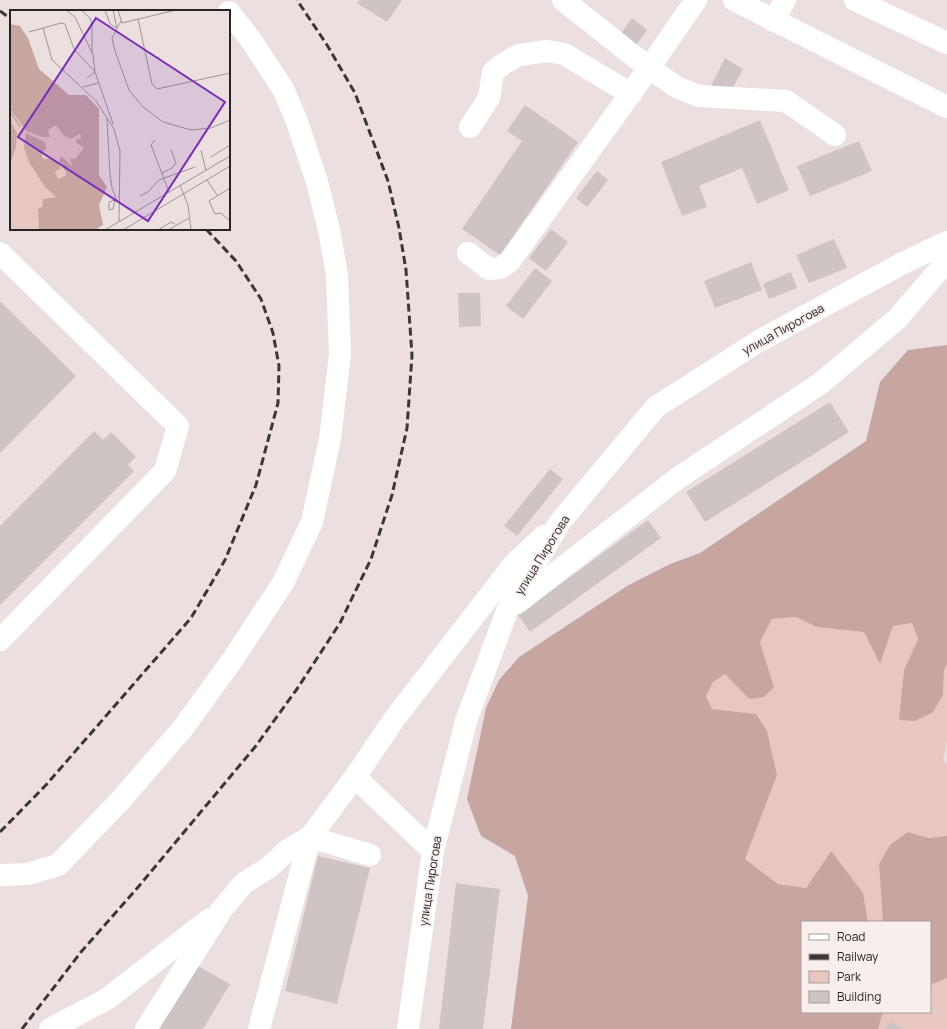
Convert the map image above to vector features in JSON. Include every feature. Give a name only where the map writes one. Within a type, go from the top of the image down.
[{"type":"street","points":[[218,0],[228,10]]},
{"type":"street","points":[[563,0],[649,68],[678,88],[699,96],[786,101],[835,135]]},
{"type":"street","points":[[468,253],[489,269],[500,268],[510,260],[631,94],[696,0]]},
{"type":"street","points":[[734,0],[947,107]]},
{"type":"street","points":[[774,21],[785,0]]},
{"type":"street","points":[[855,0],[947,43]]},
{"type":"street","points":[[0,875],[28,874],[58,865],[119,802],[183,728],[233,659],[283,584],[312,522],[330,439],[340,354],[337,275],[329,230],[317,182],[296,119],[283,89],[251,40],[230,12]]},
{"type":"street","points":[[470,127],[489,98],[494,72],[502,64],[519,55],[547,51],[564,54],[631,94]]},
{"type":"street","name":"улица Пирогова","points":[[408,1029],[433,851],[466,721],[507,611],[560,522],[656,408],[758,341],[903,263],[947,242]]},
{"type":"street","points":[[0,253],[178,426],[165,471],[0,640]]},
{"type":"street","points":[[507,611],[678,478],[821,383],[897,319],[947,262]]},
{"type":"street","points":[[259,1029],[310,837],[355,777],[395,718],[514,564],[560,522]]},
{"type":"street","points":[[355,777],[433,851]]},
{"type":"street","points":[[146,1029],[222,909],[244,883],[268,868],[288,850],[310,837],[370,855]]},
{"type":"street","points":[[50,1029],[107,999],[222,909]]},
{"type":"green space","points":[[796,617],[816,627],[865,632],[880,663],[893,626],[913,623],[918,639],[904,670],[900,720],[943,695],[944,670],[947,664],[947,741],[943,760],[947,764],[947,836],[929,838],[909,832],[879,864],[883,921],[868,921],[863,893],[830,852],[806,888],[778,884],[745,859],[777,775],[756,714],[712,709],[706,696],[713,682],[725,673],[749,699],[774,687],[760,642],[772,619]]},
{"type":"green space","points":[[947,978],[947,1029],[878,1029],[883,1013],[931,1013],[931,985]]},
{"type":"shaded area","points":[[947,345],[947,664],[944,670],[943,695],[933,712],[915,721],[899,720],[904,670],[918,639],[912,623],[893,626],[880,664],[864,632],[816,627],[796,617],[772,619],[760,642],[774,687],[764,697],[749,699],[725,674],[713,682],[706,696],[712,709],[756,714],[767,731],[777,775],[745,859],[778,884],[806,888],[831,851],[863,893],[868,921],[801,921],[801,1013],[883,1013],[878,1029],[511,1029],[528,896],[515,856],[481,836],[467,799],[486,708],[499,680],[519,657],[627,586],[670,564],[700,553],[866,441],[880,382],[908,350]]},
{"type":"shaded area","points":[[908,832],[929,838],[947,836],[947,978],[931,985],[931,921],[883,921],[879,864],[890,845]]},
{"type":"building","points":[[360,0],[402,0],[387,22],[357,3]]},
{"type":"building","points":[[632,18],[647,30],[634,48],[618,38]]},
{"type":"building","points":[[725,58],[743,69],[729,95],[711,86]]},
{"type":"building","points":[[525,105],[578,142],[500,255],[462,229],[522,141],[507,131]]},
{"type":"building","points":[[760,120],[789,190],[757,204],[742,168],[699,186],[707,207],[682,216],[661,162]]},
{"type":"building","points":[[859,141],[872,171],[810,196],[797,166]]},
{"type":"building","points":[[597,171],[608,180],[587,207],[576,198]]},
{"type":"building","points":[[551,229],[568,242],[546,271],[529,258]]},
{"type":"building","points":[[834,239],[847,268],[809,283],[796,255]]},
{"type":"building","points":[[751,262],[762,290],[715,308],[704,281]]},
{"type":"building","points":[[535,268],[552,281],[523,319],[506,306]]},
{"type":"building","points":[[791,272],[797,288],[769,299],[763,284]]},
{"type":"building","points":[[458,293],[480,293],[481,326],[459,327]]},
{"type":"building","points":[[0,301],[76,376],[0,453]]},
{"type":"building","points":[[830,402],[849,432],[705,522],[686,492]]},
{"type":"building","points":[[94,431],[103,440],[111,432],[136,457],[128,465],[134,471],[0,605],[0,526]]},
{"type":"building","points":[[550,469],[563,479],[517,536],[504,526]]},
{"type":"building","points":[[648,520],[661,538],[530,632],[518,615]]},
{"type":"building","points":[[318,856],[370,868],[337,1004],[285,991]]},
{"type":"building","points":[[456,883],[500,889],[483,1029],[439,1029]]},
{"type":"building","points":[[196,965],[230,984],[203,1029],[158,1029]]},
{"type":"building","points":[[891,1021],[902,1029],[884,1029]]},
{"type":"railway","points":[[22,1029],[81,952],[139,886],[255,747],[297,689],[340,623],[371,559],[392,495],[407,428],[412,355],[406,270],[399,228],[388,181],[355,93],[327,45],[297,0]]},
{"type":"railway","points":[[0,11],[10,18]]},
{"type":"railway","points":[[0,832],[46,785],[191,618],[225,560],[256,485],[278,403],[279,366],[273,333],[261,299],[236,261],[207,230]]}]
